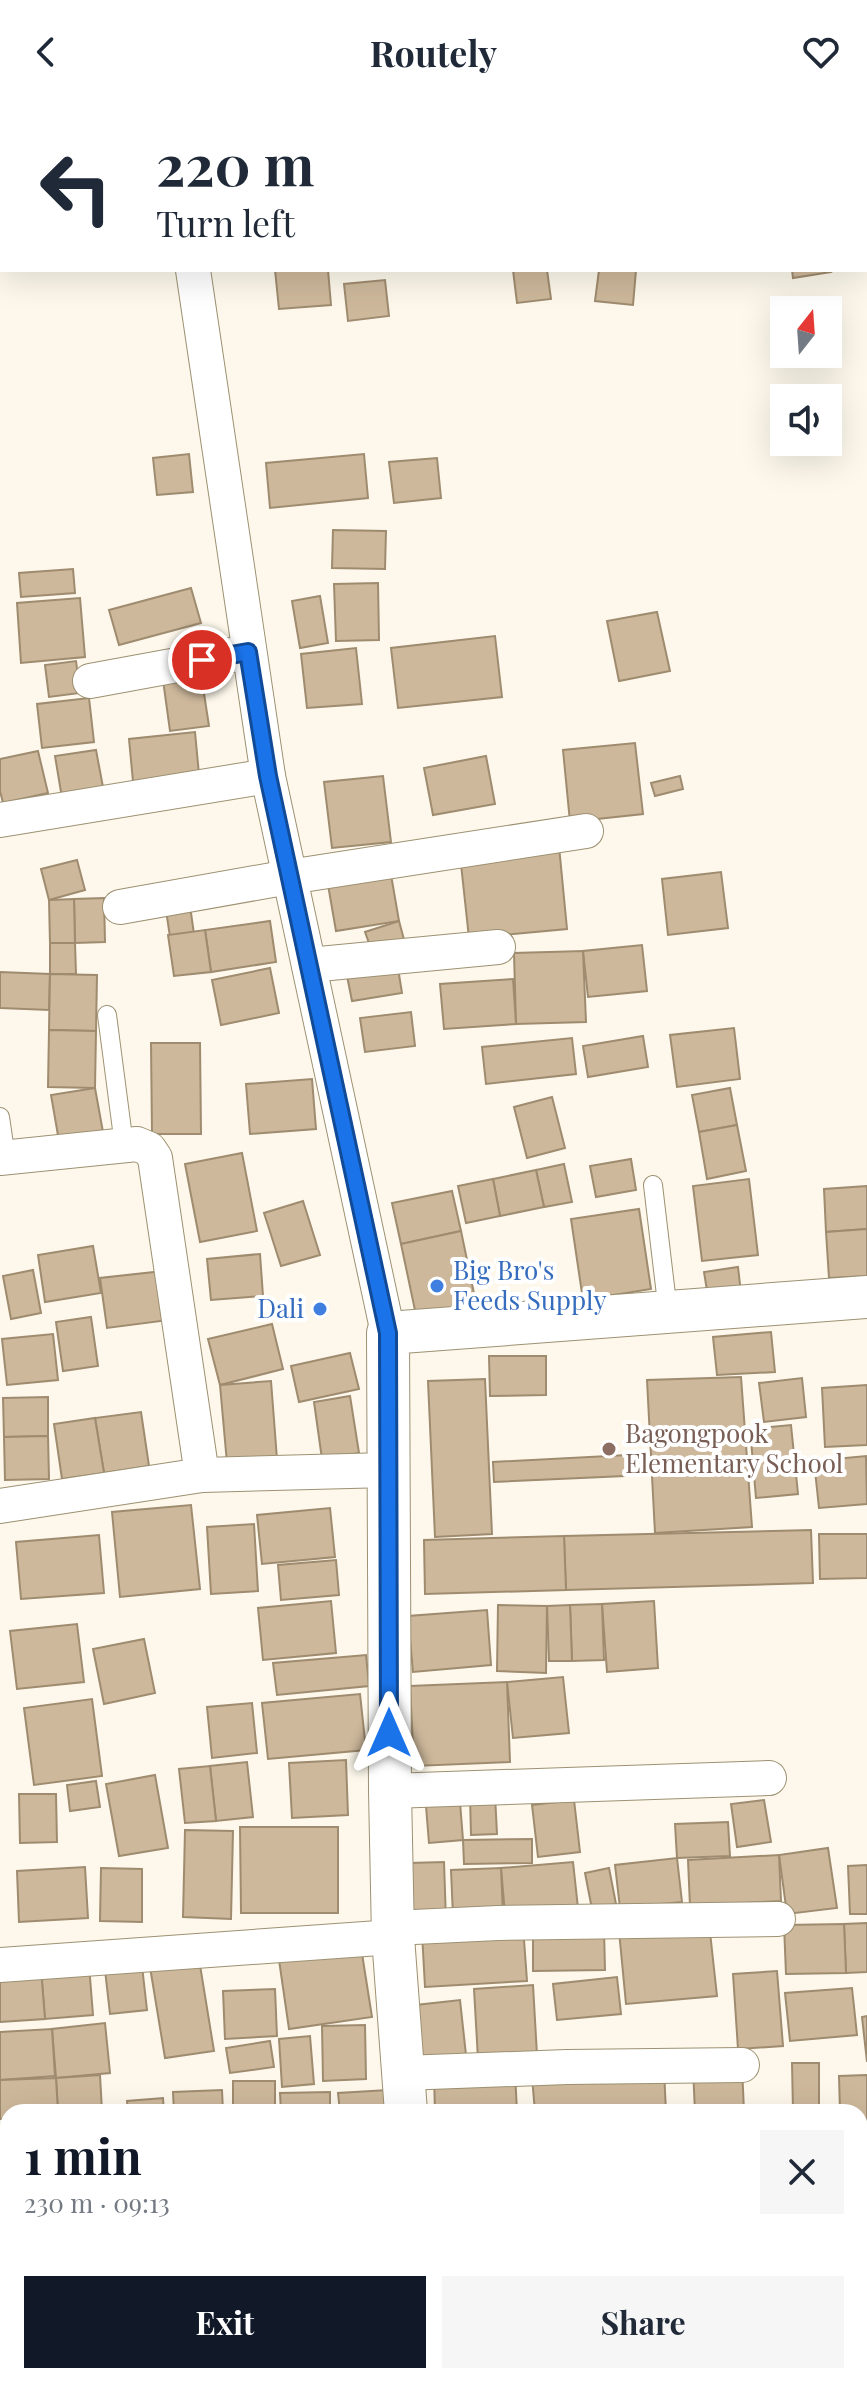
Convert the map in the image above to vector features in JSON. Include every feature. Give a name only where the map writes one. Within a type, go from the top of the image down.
[{"type":"street","points":[[193,272],[268,776],[388,1333],[390,1791],[393,1932],[404,2093],[567,2067],[742,2065]]},
{"type":"street","points":[[90,681],[248,652]]},
{"type":"street","points":[[0,820],[268,776]]},
{"type":"street","points":[[120,907],[289,877],[586,831]]},
{"type":"street","points":[[309,965],[498,947]]},
{"type":"street","points":[[3,1158],[137,1144],[149,1149],[155,1158],[202,1475]]},
{"type":"street","points":[[388,1333],[867,1297]]},
{"type":"street","points":[[0,1506],[202,1475],[388,1470]]},
{"type":"street","points":[[390,1791],[769,1778]]},
{"type":"street","points":[[0,1965],[498,1923],[778,1919]]},
{"type":"lane","points":[[107,1015],[124,1145]]},
{"type":"lane","points":[[0,1117],[3,1158]]},
{"type":"lane","points":[[653,1185],[668,1312]]},
{"type":"building","points":[[275,272],[328,272],[331,305],[279,309]]},
{"type":"building","points":[[513,272],[547,272],[551,299],[517,303]]},
{"type":"building","points":[[599,272],[636,272],[633,305],[595,301]]},
{"type":"building","points":[[792,272],[831,272],[793,278]]},
{"type":"building","points":[[385,280],[389,316],[348,321],[344,284]]},
{"type":"building","points":[[189,454],[193,492],[157,495],[153,458]]},
{"type":"building","points":[[364,454],[368,498],[270,508],[266,463]]},
{"type":"building","points":[[437,458],[441,498],[394,503],[389,462]]},
{"type":"building","points":[[333,530],[386,531],[385,569],[332,568]]},
{"type":"building","points":[[73,569],[75,593],[21,597],[19,573]]},
{"type":"building","points":[[378,583],[379,640],[336,641],[334,584]]},
{"type":"building","points":[[191,588],[201,623],[119,645],[109,610]]},
{"type":"building","points":[[320,596],[328,643],[300,648],[292,601]]},
{"type":"building","points":[[80,598],[85,657],[21,663],[17,603]]},
{"type":"building","points":[[657,612],[670,671],[619,681],[607,621]]},
{"type":"building","points":[[495,636],[502,697],[398,708],[391,648]]},
{"type":"building","points":[[356,648],[362,704],[307,708],[301,654]]},
{"type":"building","points":[[76,661],[80,693],[49,697],[45,665]]},
{"type":"building","points":[[201,674],[209,726],[170,731],[163,680]]},
{"type":"building","points":[[89,698],[94,742],[42,748],[37,704]]},
{"type":"building","points":[[195,732],[200,785],[134,792],[129,739]]},
{"type":"building","points":[[635,743],[643,814],[570,822],[563,750]]},
{"type":"building","points":[[96,750],[106,803],[64,810],[55,756]]},
{"type":"building","points":[[38,751],[48,793],[3,803],[0,759]]},
{"type":"building","points":[[486,756],[495,804],[433,815],[424,768]]},
{"type":"building","points":[[383,776],[391,842],[332,848],[324,782]]},
{"type":"building","points":[[680,776],[683,789],[655,796],[651,783]]},
{"type":"building","points":[[559,846],[567,929],[469,938],[460,855]]},
{"type":"building","points":[[77,860],[85,890],[49,900],[41,869]]},
{"type":"building","points":[[390,869],[399,921],[336,931],[327,879]]},
{"type":"building","points":[[721,872],[728,928],[668,935],[662,879]]},
{"type":"building","points":[[104,898],[105,942],[75,943],[74,899]]},
{"type":"building","points":[[74,899],[75,943],[50,943],[49,900]]},
{"type":"building","points":[[190,906],[194,934],[170,937],[166,910]]},
{"type":"building","points":[[270,921],[276,962],[211,972],[205,930]]},
{"type":"building","points":[[399,921],[406,947],[374,957],[365,932]]},
{"type":"building","points":[[205,930],[211,972],[174,976],[168,935]]},
{"type":"building","points":[[50,943],[75,943],[76,974],[50,974]]},
{"type":"building","points":[[642,945],[647,991],[588,997],[583,951]]},
{"type":"building","points":[[583,951],[586,1022],[516,1024],[514,953]]},
{"type":"building","points":[[397,962],[402,993],[352,1001],[346,971]]},
{"type":"building","points":[[270,968],[279,1013],[221,1025],[212,980]]},
{"type":"building","points":[[0,972],[50,974],[49,1010],[0,1008]]},
{"type":"building","points":[[50,974],[97,975],[96,1031],[49,1030]]},
{"type":"building","points":[[513,979],[516,1024],[444,1029],[440,984]]},
{"type":"building","points":[[411,1012],[415,1046],[365,1052],[360,1018]]},
{"type":"building","points":[[734,1028],[740,1079],[677,1087],[670,1035]]},
{"type":"building","points":[[49,1030],[96,1031],[95,1088],[48,1087]]},
{"type":"building","points":[[643,1036],[648,1067],[588,1077],[583,1046]]},
{"type":"building","points":[[572,1038],[576,1074],[486,1084],[482,1047]]},
{"type":"building","points":[[151,1043],[200,1043],[201,1134],[152,1134]]},
{"type":"building","points":[[312,1079],[316,1129],[250,1134],[246,1084]]},
{"type":"building","points":[[95,1088],[103,1132],[59,1141],[51,1095]]},
{"type":"building","points":[[730,1088],[737,1125],[699,1132],[692,1095]]},
{"type":"building","points":[[552,1097],[565,1148],[527,1158],[514,1107]]},
{"type":"building","points":[[737,1125],[746,1171],[707,1179],[699,1132]]},
{"type":"building","points":[[242,1153],[257,1231],[200,1242],[185,1164]]},
{"type":"building","points":[[631,1159],[636,1190],[596,1197],[590,1166]]},
{"type":"building","points":[[564,1164],[572,1202],[544,1207],[536,1170]]},
{"type":"building","points":[[536,1170],[544,1207],[500,1216],[493,1179]]},
{"type":"building","points":[[493,1179],[500,1216],[466,1223],[458,1186]]},
{"type":"building","points":[[749,1179],[758,1255],[702,1261],[693,1186]]},
{"type":"building","points":[[867,1186],[867,1229],[826,1232],[824,1189]]},
{"type":"building","points":[[452,1191],[461,1231],[401,1244],[392,1203]]},
{"type":"building","points":[[303,1201],[320,1255],[281,1266],[264,1213]]},
{"type":"building","points":[[639,1209],[651,1289],[583,1300],[571,1219]]},
{"type":"building","points":[[867,1229],[867,1276],[829,1278],[826,1232]]},
{"type":"building","points":[[461,1231],[476,1303],[416,1315],[401,1244]]},
{"type":"building","points":[[93,1246],[101,1293],[45,1302],[38,1255]]},
{"type":"building","points":[[260,1254],[263,1296],[211,1300],[207,1259]]},
{"type":"building","points":[[738,1267],[741,1293],[708,1297],[704,1272]]},
{"type":"building","points":[[33,1270],[41,1313],[11,1319],[3,1276]]},
{"type":"building","points":[[163,1271],[169,1320],[107,1328],[100,1278]]},
{"type":"building","points":[[91,1317],[98,1366],[63,1371],[56,1322]]},
{"type":"building","points":[[272,1324],[283,1369],[220,1385],[208,1339]]},
{"type":"building","points":[[771,1332],[775,1372],[717,1375],[713,1337]]},
{"type":"building","points":[[53,1334],[58,1380],[7,1385],[2,1339]]},
{"type":"building","points":[[350,1353],[359,1389],[299,1402],[291,1366]]},
{"type":"building","points":[[489,1356],[546,1356],[546,1395],[490,1396]]},
{"type":"building","points":[[741,1377],[752,1527],[655,1533],[647,1380]]},
{"type":"building","points":[[802,1378],[806,1417],[764,1422],[759,1383]]},
{"type":"building","points":[[485,1379],[492,1534],[435,1537],[428,1381]]},
{"type":"building","points":[[271,1381],[277,1459],[227,1463],[220,1385]]},
{"type":"building","points":[[867,1385],[867,1445],[825,1447],[822,1388]]},
{"type":"building","points":[[350,1396],[359,1453],[322,1459],[314,1402]]},
{"type":"building","points":[[48,1397],[48,1436],[4,1437],[3,1398]]},
{"type":"building","points":[[141,1412],[149,1466],[104,1473],[95,1418]]},
{"type":"building","points":[[95,1418],[104,1473],[62,1479],[54,1424]]},
{"type":"building","points":[[791,1425],[798,1494],[756,1498],[750,1429]]},
{"type":"building","points":[[48,1436],[49,1479],[5,1480],[4,1437]]},
{"type":"building","points":[[646,1454],[647,1475],[494,1482],[493,1462]]},
{"type":"building","points":[[866,1456],[867,1504],[819,1508],[814,1461]]},
{"type":"building","points":[[191,1505],[200,1589],[120,1597],[112,1512]]},
{"type":"building","points":[[330,1508],[335,1557],[262,1564],[257,1515]]},
{"type":"building","points":[[254,1524],[258,1591],[211,1594],[207,1527]]},
{"type":"building","points":[[811,1530],[813,1583],[566,1590],[564,1536]]},
{"type":"building","points":[[819,1534],[867,1534],[867,1578],[820,1579]]},
{"type":"building","points":[[99,1535],[104,1593],[21,1599],[16,1542]]},
{"type":"building","points":[[564,1536],[566,1590],[425,1594],[424,1540]]},
{"type":"building","points":[[336,1560],[339,1595],[281,1600],[278,1565]]},
{"type":"building","points":[[331,1601],[336,1653],[263,1660],[258,1608]]},
{"type":"building","points":[[654,1601],[658,1668],[607,1672],[602,1604]]},
{"type":"building","points":[[602,1604],[604,1660],[572,1661],[570,1605]]},
{"type":"building","points":[[498,1605],[547,1606],[546,1673],[497,1671]]},
{"type":"building","points":[[570,1605],[572,1661],[549,1661],[547,1606]]},
{"type":"building","points":[[487,1610],[491,1665],[413,1672],[408,1616]]},
{"type":"building","points":[[77,1624],[84,1682],[17,1689],[10,1631]]},
{"type":"building","points":[[144,1639],[155,1693],[104,1704],[93,1649]]},
{"type":"building","points":[[366,1655],[369,1686],[277,1695],[273,1663]]},
{"type":"building","points":[[563,1677],[569,1733],[513,1738],[507,1682]]},
{"type":"building","points":[[507,1682],[510,1762],[414,1766],[410,1686]]},
{"type":"building","points":[[360,1694],[366,1750],[268,1759],[262,1703]]},
{"type":"building","points":[[92,1699],[102,1776],[34,1785],[24,1708]]},
{"type":"building","points":[[252,1703],[257,1753],[212,1758],[207,1707]]},
{"type":"building","points":[[346,1760],[348,1815],[292,1818],[289,1763]]},
{"type":"building","points":[[247,1762],[253,1817],[216,1821],[210,1766]]},
{"type":"building","points":[[210,1766],[216,1821],[185,1823],[179,1769]]},
{"type":"building","points":[[155,1775],[168,1848],[119,1856],[106,1784]]},
{"type":"building","points":[[96,1781],[100,1807],[70,1811],[67,1785]]},
{"type":"building","points":[[19,1794],[56,1794],[57,1842],[20,1843]]},
{"type":"building","points":[[495,1795],[497,1834],[471,1835],[470,1796]]},
{"type":"building","points":[[574,1800],[580,1852],[538,1857],[532,1805]]},
{"type":"building","points":[[764,1800],[771,1842],[737,1847],[731,1804]]},
{"type":"building","points":[[460,1802],[463,1840],[429,1843],[426,1806]]},
{"type":"building","points":[[728,1822],[730,1856],[677,1858],[675,1824]]},
{"type":"building","points":[[240,1827],[338,1827],[338,1913],[241,1913]]},
{"type":"building","points":[[185,1830],[233,1831],[231,1919],[183,1917]]},
{"type":"building","points":[[532,1839],[532,1863],[464,1864],[463,1840]]},
{"type":"building","points":[[828,1848],[837,1908],[787,1914],[779,1855]]},
{"type":"building","points":[[779,1855],[781,1901],[690,1906],[688,1860]]},
{"type":"building","points":[[677,1858],[682,1902],[620,1908],[615,1865]]},
{"type":"building","points":[[444,1862],[446,1921],[411,1921],[409,1863]]},
{"type":"building","points":[[573,1862],[578,1908],[505,1914],[501,1868]]},
{"type":"building","points":[[867,1865],[867,1914],[850,1914],[848,1866]]},
{"type":"building","points":[[85,1867],[88,1918],[19,1922],[17,1871]]},
{"type":"building","points":[[101,1868],[142,1869],[142,1922],[100,1921]]},
{"type":"building","points":[[501,1868],[503,1914],[453,1916],[451,1870]]},
{"type":"building","points":[[609,1868],[616,1904],[592,1909],[585,1873]]},
{"type":"building","points":[[709,1923],[717,1996],[626,2004],[619,1931]]},
{"type":"building","points":[[867,1923],[867,1972],[846,1973],[844,1924]]},
{"type":"building","points":[[844,1924],[846,1973],[786,1974],[784,1925]]},
{"type":"building","points":[[523,1926],[527,1981],[425,1987],[422,1933]]},
{"type":"building","points":[[604,1929],[605,1970],[533,1971],[533,1930]]},
{"type":"building","points":[[360,1941],[372,2017],[289,2029],[278,1953]]},
{"type":"building","points":[[199,1959],[214,2051],[165,2058],[150,1967]]},
{"type":"building","points":[[89,1965],[93,2015],[45,2019],[41,1969]]},
{"type":"building","points":[[142,1966],[147,2010],[110,2014],[105,1970]]},
{"type":"building","points":[[41,1969],[45,2019],[0,2022],[0,1972]]},
{"type":"building","points":[[777,1971],[783,2046],[738,2049],[733,1974]]},
{"type":"building","points":[[617,1977],[621,2014],[557,2020],[553,1984]]},
{"type":"building","points":[[533,1985],[537,2055],[478,2059],[474,1989]]},
{"type":"building","points":[[852,1988],[857,2035],[790,2041],[785,1993]]},
{"type":"building","points":[[275,1989],[277,2036],[225,2039],[223,1991]]},
{"type":"building","points":[[460,2000],[466,2055],[422,2060],[416,2005]]},
{"type":"building","points":[[867,2016],[867,2062],[862,2017]]},
{"type":"building","points":[[105,2023],[110,2073],[56,2078],[52,2029]]},
{"type":"building","points":[[365,2025],[366,2079],[323,2081],[322,2026]]},
{"type":"building","points":[[52,2029],[55,2076],[0,2080],[0,2032]]},
{"type":"building","points":[[310,2036],[314,2084],[282,2087],[279,2039]]},
{"type":"building","points":[[270,2041],[274,2067],[230,2073],[226,2048]]},
{"type":"building","points":[[792,2063],[819,2063],[819,2104],[793,2104]]},
{"type":"building","points":[[742,2066],[744,2104],[695,2104],[693,2068]]},
{"type":"building","points":[[664,2070],[666,2104],[534,2104],[532,2077]]},
{"type":"building","points":[[515,2072],[517,2104],[435,2104],[434,2075]]},
{"type":"building","points":[[100,2075],[102,2104],[58,2104],[56,2078]]},
{"type":"building","points":[[867,2075],[867,2104],[840,2104],[839,2076]]},
{"type":"building","points":[[56,2078],[58,2104],[0,2104],[0,2080]]},
{"type":"building","points":[[233,2081],[275,2081],[275,2104],[233,2104]]},
{"type":"building","points":[[222,2090],[223,2104],[174,2104],[173,2092]]},
{"type":"building","points":[[388,2090],[389,2104],[339,2104],[338,2093]]},
{"type":"building","points":[[330,2092],[330,2104],[281,2104],[280,2093]]},
{"type":"building","points":[[163,2098],[163,2104],[127,2104],[127,2101]]},
{"type":"place","name":"Big Bro's Feeds Supply","points":[[437,1286]]},
{"type":"place","name":"Dali","points":[[320,1309]]},
{"type":"place","name":"Bagongpook Elementary School","points":[[609,1449]]},
{"type":"route","points":[[202,660],[248,652],[268,776],[388,1333],[389,1733]]}]
